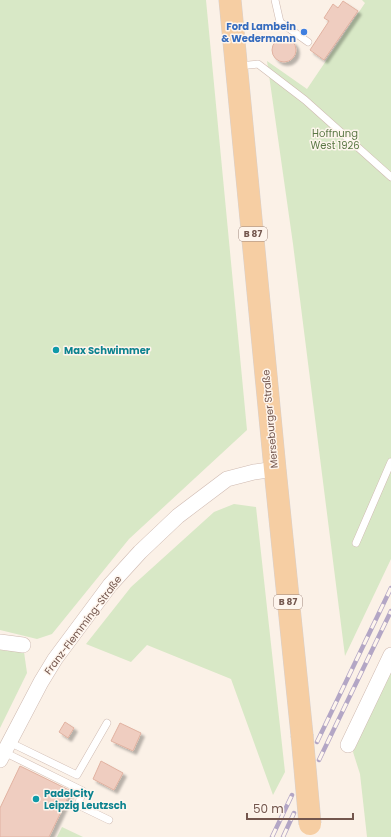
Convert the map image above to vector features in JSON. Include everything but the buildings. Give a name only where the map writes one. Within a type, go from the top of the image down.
[{"type":"main road","name":"Merseburger Straße","points":[[230,0],[311,830]]},
{"type":"street","name":"Franz-Flemming-Straße","points":[[4,752],[41,682],[55,659],[110,585],[140,552],[178,516],[227,479],[254,472],[275,469]]},
{"type":"street","points":[[0,642],[23,645]]},
{"type":"street","points":[[348,745],[391,655]]},
{"type":"lane","points":[[275,0],[280,22],[308,42]]},
{"type":"lane","points":[[237,66],[258,64],[305,100],[391,177]]},
{"type":"lane","points":[[356,543],[391,462]]},
{"type":"lane","points":[[4,752],[77,774],[107,723]]},
{"type":"lane","points":[[4,752],[83,791],[78,804],[109,820]]},
{"type":"green space","points":[[0,0],[206,0],[247,430],[129,539],[52,634],[37,639],[0,630]]},
{"type":"green space","name":"Hoffnung West 1926","points":[[362,0],[391,0],[391,559],[345,656],[293,244],[267,61],[307,89],[365,3]]},
{"type":"green space","points":[[234,504],[256,507],[285,772],[273,795],[231,679],[147,645],[131,662],[86,644],[131,587],[214,512]]},
{"type":"green space","points":[[0,650],[24,652],[27,673],[0,728]]},
{"type":"green space","points":[[391,671],[391,837],[367,837],[360,774],[353,752]]},
{"type":"green space","points":[[62,827],[83,837],[57,837]]},
{"type":"railway","points":[[317,742],[391,588]]},
{"type":"railway","points":[[319,760],[391,611]]},
{"type":"railway","points":[[272,837],[292,795]]},
{"type":"railway","points":[[283,837],[294,813]]},
{"type":"place","name":"Ford Lambein & Wedermann","points":[[304,32]]},
{"type":"place","name":"Max Schwimmer","points":[[56,350]]},
{"type":"place","name":"PadelCity Leipzig Leutzsch","points":[[36,799]]}]
